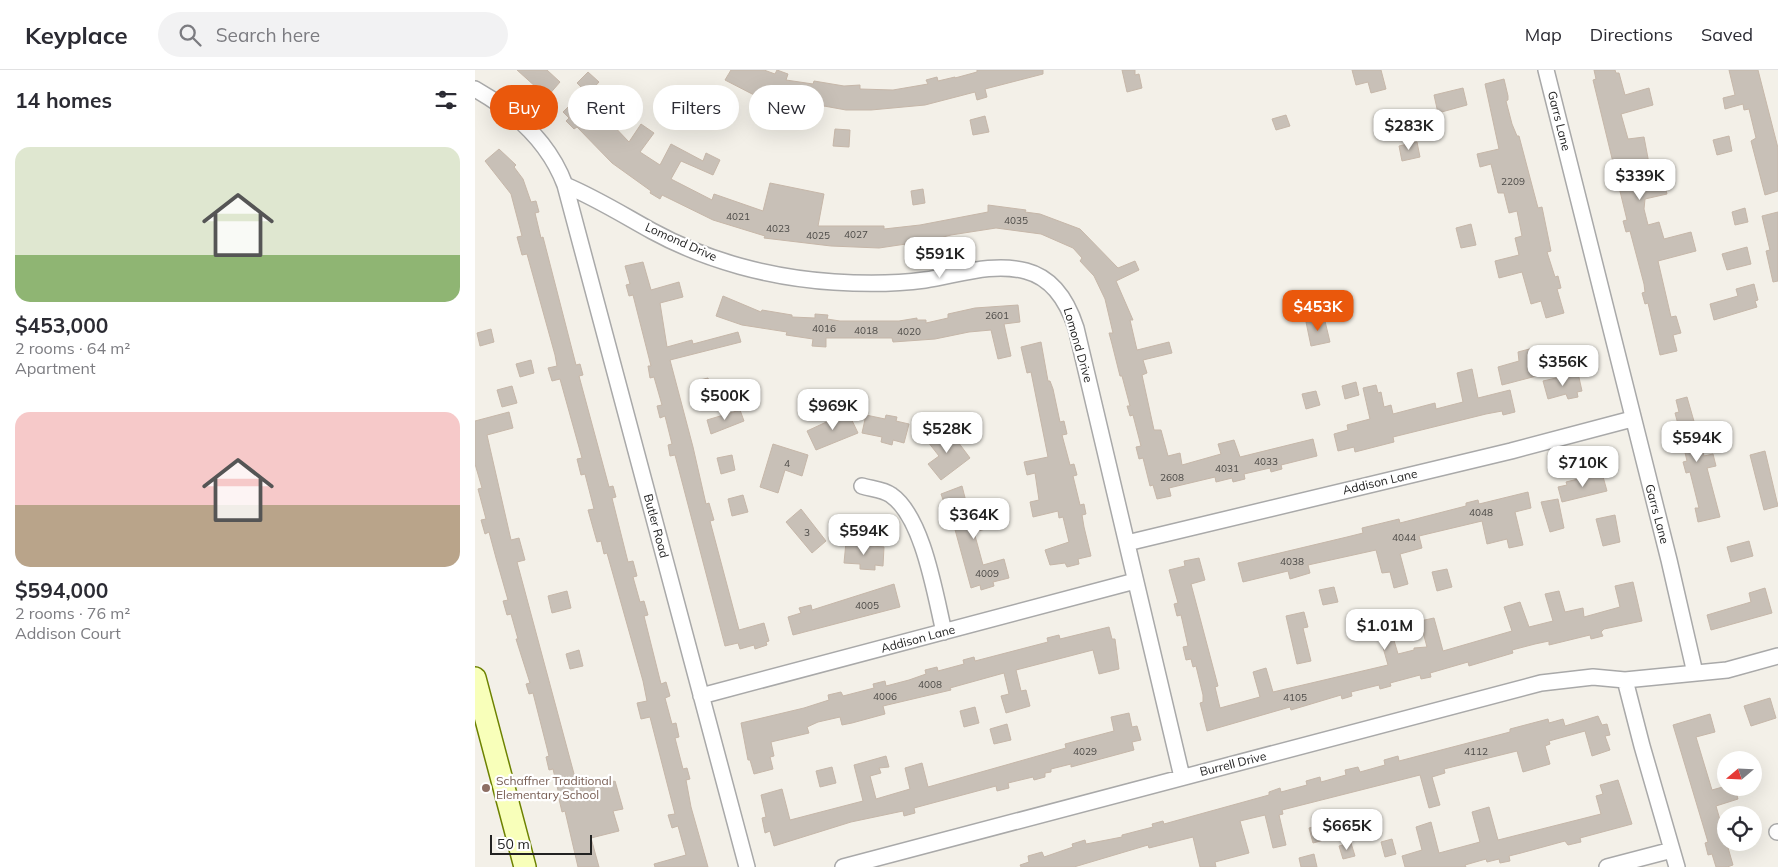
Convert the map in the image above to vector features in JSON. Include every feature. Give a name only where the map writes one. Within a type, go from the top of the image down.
[{"type":"main road","points":[[475,678],[525,867]]},
{"type":"street","name":"Garrs Lane","points":[[1546,70],[1632,419],[1669,560],[1695,673]]},
{"type":"street","points":[[475,89],[505,108],[541,143],[560,171],[565,185]]},
{"type":"street","name":"Lomond Drive","points":[[565,185],[602,201],[653,232],[694,250],[740,266],[777,275],[833,282],[881,283],[923,280],[995,267],[1018,269],[1039,276],[1057,292],[1071,314],[1183,777]]},
{"type":"street","name":"Butler Road","points":[[565,185],[747,867]]},
{"type":"street","name":"Addison Lane","points":[[1127,543],[1511,451],[1632,419]]},
{"type":"street","points":[[862,486],[886,492],[893,496],[912,519],[920,540],[945,632]]},
{"type":"street","name":"Addison Lane","points":[[701,696],[1135,581]]},
{"type":"street","points":[[1677,867],[1625,680],[1727,670],[1778,656]]},
{"type":"street","name":"Burrell Drive","points":[[843,867],[1541,683],[1593,677],[1625,680]]},
{"type":"street","points":[[1607,867],[1672,850]]},
{"type":"building","points":[[517,70],[547,70],[560,82],[557,85],[534,85]]},
{"type":"building","points":[[731,70],[764,70],[775,74],[777,70],[788,74],[786,80],[813,84],[814,81],[844,86],[860,85],[860,89],[893,90],[928,84],[926,80],[937,77],[938,81],[955,78],[977,72],[977,70],[1043,70],[1043,74],[985,89],[987,97],[977,100],[975,92],[925,105],[871,110],[846,110],[824,106],[824,85],[749,85],[749,92],[739,87],[739,85],[725,80]]},
{"type":"building","points":[[1122,70],[1135,70],[1135,75],[1139,74],[1142,88],[1127,92]]},
{"type":"building","points":[[1352,70],[1381,70],[1386,89],[1371,93],[1368,82],[1356,85]]},
{"type":"building","points":[[1594,70],[1615,70],[1616,73],[1619,73],[1625,95],[1649,88],[1653,105],[1621,114],[1628,139],[1644,137],[1653,185],[1664,183],[1667,194],[1645,199],[1644,209],[1648,225],[1659,222],[1664,239],[1691,232],[1696,251],[1658,261],[1671,317],[1676,316],[1681,333],[1673,335],[1677,351],[1660,355],[1648,303],[1645,304],[1642,293],[1645,292],[1644,284],[1630,231],[1626,232],[1623,221],[1627,220],[1593,80],[1596,79]]},
{"type":"building","points":[[1729,70],[1758,70],[1778,148],[1778,191],[1765,195],[1751,141],[1756,138],[1749,109],[1744,110],[1743,104],[1725,109],[1723,98],[1735,95]]},
{"type":"building","points":[[588,72],[599,82],[596,85],[579,85],[577,83]]},
{"type":"building","points":[[1504,79],[1508,96],[1506,101],[1512,124],[1517,136],[1519,136],[1538,208],[1542,207],[1551,251],[1547,252],[1555,277],[1558,276],[1561,288],[1557,289],[1564,313],[1546,318],[1541,301],[1531,304],[1522,272],[1499,278],[1495,261],[1519,255],[1515,238],[1522,236],[1517,211],[1509,213],[1504,193],[1498,193],[1491,164],[1480,167],[1477,154],[1499,149],[1485,84]]},
{"type":"building","points":[[1463,88],[1467,105],[1438,113],[1434,95]]},
{"type":"building","points":[[568,107],[568,117],[563,112]]},
{"type":"building","points":[[1286,115],[1290,126],[1276,130],[1272,119]]},
{"type":"building","points":[[985,116],[989,132],[973,135],[970,120]]},
{"type":"building","points":[[643,125],[654,133],[640,152],[660,165],[671,144],[703,161],[706,153],[720,160],[713,175],[681,161],[671,179],[712,200],[714,194],[763,211],[770,183],[824,194],[818,226],[884,226],[884,229],[920,225],[988,212],[988,205],[1026,210],[1025,212],[1040,214],[1080,229],[1118,268],[1135,261],[1139,270],[1116,281],[1133,320],[1130,320],[1137,350],[1169,342],[1172,353],[1143,360],[1147,373],[1142,375],[1154,430],[1161,430],[1168,456],[1180,453],[1182,465],[1221,454],[1218,444],[1234,440],[1240,457],[1313,439],[1317,456],[1281,465],[1282,469],[1271,472],[1270,468],[1244,474],[1245,479],[1233,482],[1232,478],[1216,482],[1215,477],[1169,488],[1171,496],[1157,499],[1153,485],[1150,486],[1143,458],[1139,459],[1136,447],[1141,446],[1133,415],[1130,416],[1127,406],[1130,406],[1109,333],[1113,333],[1105,299],[1094,276],[1080,261],[1082,258],[1073,248],[1041,234],[996,228],[943,237],[944,242],[933,244],[933,240],[879,248],[831,246],[764,238],[765,236],[713,220],[662,195],[660,199],[612,163],[580,130],[618,130],[629,142],[637,130],[643,130]]},
{"type":"building","points":[[835,129],[850,130],[849,147],[833,146]]},
{"type":"building","points":[[1729,136],[1732,151],[1717,155],[1713,140]]},
{"type":"building","points":[[1417,142],[1420,157],[1402,161],[1399,146]]},
{"type":"building","points":[[499,149],[516,165],[514,167],[523,179],[531,202],[536,201],[539,212],[535,213],[541,238],[543,237],[576,365],[580,364],[583,375],[579,376],[609,487],[613,486],[616,497],[612,498],[628,562],[633,561],[637,576],[633,577],[640,602],[644,601],[648,615],[644,616],[661,684],[666,682],[670,696],[665,698],[672,724],[676,723],[679,737],[675,738],[683,769],[687,768],[690,779],[686,780],[691,807],[708,867],[655,867],[654,864],[686,855],[678,826],[672,828],[668,815],[675,814],[650,717],[641,719],[637,703],[647,701],[643,681],[607,553],[604,554],[601,541],[597,542],[588,510],[594,509],[585,474],[581,475],[577,459],[582,458],[560,379],[552,381],[548,368],[557,366],[555,355],[527,254],[522,255],[517,237],[522,236],[511,194],[485,161]]},
{"type":"building","points":[[923,189],[925,203],[913,205],[911,191]]},
{"type":"building","points":[[1745,208],[1748,222],[1735,225],[1732,212]]},
{"type":"building","points":[[1778,212],[1778,281],[1773,282],[1766,251],[1770,250],[1762,216]]},
{"type":"building","points":[[1471,224],[1476,245],[1461,248],[1456,228]]},
{"type":"building","points":[[1747,247],[1751,264],[1727,270],[1722,254]]},
{"type":"building","points":[[643,262],[651,290],[679,282],[683,297],[660,303],[667,347],[692,340],[693,344],[738,332],[741,342],[670,360],[706,504],[709,503],[714,520],[710,521],[739,630],[764,623],[769,641],[766,642],[767,645],[755,649],[754,645],[740,649],[738,643],[725,646],[675,455],[670,456],[668,445],[672,444],[665,416],[660,418],[657,406],[662,405],[654,377],[650,378],[648,366],[651,366],[633,295],[629,296],[626,285],[630,284],[625,266]]},
{"type":"building","points":[[1754,284],[1758,300],[1755,301],[1757,307],[1714,320],[1710,304],[1738,296],[1736,289]]},
{"type":"building","points":[[723,296],[761,312],[762,310],[792,315],[792,317],[815,318],[815,314],[828,315],[827,319],[840,321],[899,321],[917,318],[917,320],[926,320],[926,323],[948,318],[948,314],[975,308],[1018,305],[1020,322],[1004,324],[1011,356],[998,359],[991,330],[969,332],[935,339],[893,342],[892,338],[826,338],[826,347],[812,346],[813,339],[786,335],[787,332],[742,325],[716,316]]},
{"type":"building","points":[[1324,317],[1330,342],[1311,346],[1306,322]]},
{"type":"building","points":[[491,329],[494,342],[480,346],[477,333]]},
{"type":"building","points":[[1041,342],[1048,381],[1050,381],[1053,389],[1060,422],[1064,421],[1067,434],[1062,435],[1070,465],[1074,464],[1077,475],[1073,476],[1080,505],[1084,504],[1086,514],[1082,515],[1091,556],[1078,559],[1079,564],[1067,567],[1065,563],[1050,565],[1045,550],[1069,542],[1063,517],[1059,518],[1058,511],[1033,517],[1030,502],[1039,500],[1035,473],[1027,475],[1024,462],[1048,457],[1031,372],[1027,373],[1021,347]]},
{"type":"building","points":[[1537,347],[1538,352],[1542,351],[1548,373],[1502,385],[1498,367],[1519,361],[1518,352]]},
{"type":"building","points":[[531,360],[534,373],[520,377],[516,364]]},
{"type":"building","points":[[1472,369],[1478,398],[1510,390],[1515,412],[1503,415],[1502,411],[1486,414],[1393,437],[1394,442],[1355,452],[1354,447],[1338,451],[1334,434],[1348,430],[1347,425],[1370,419],[1363,388],[1376,385],[1378,393],[1381,392],[1384,407],[1391,405],[1393,414],[1435,403],[1436,409],[1463,402],[1457,373]]},
{"type":"building","points":[[1578,373],[1582,391],[1577,392],[1578,397],[1568,399],[1566,394],[1548,399],[1543,381]]},
{"type":"building","points":[[708,378],[712,393],[700,396],[696,381]]},
{"type":"building","points":[[1356,382],[1359,395],[1345,399],[1342,386]]},
{"type":"building","points":[[512,386],[517,403],[502,407],[497,390]]},
{"type":"building","points":[[1316,391],[1320,405],[1306,409],[1302,394]]},
{"type":"building","points":[[1687,397],[1704,456],[1713,454],[1716,466],[1707,468],[1720,517],[1698,522],[1695,508],[1699,508],[1690,472],[1686,473],[1683,462],[1687,461],[1682,440],[1678,441],[1675,429],[1679,428],[1675,413],[1679,412],[1676,400]]},
{"type":"building","points":[[740,410],[744,421],[711,434],[707,420]]},
{"type":"building","points":[[509,412],[513,428],[487,435],[511,540],[519,538],[525,560],[517,562],[577,785],[612,777],[613,782],[615,781],[623,809],[613,811],[619,831],[591,838],[599,867],[578,867],[565,811],[562,812],[553,769],[549,770],[546,757],[549,756],[533,693],[529,694],[526,684],[530,683],[516,639],[518,639],[511,614],[507,615],[503,601],[508,600],[489,532],[485,534],[481,520],[486,519],[478,489],[482,488],[475,464],[475,421]]},
{"type":"building","points":[[848,412],[858,433],[816,450],[807,431]]},
{"type":"building","points":[[866,415],[885,419],[886,415],[897,417],[896,421],[909,424],[904,443],[893,440],[892,445],[881,442],[882,437],[862,433]]},
{"type":"building","points":[[944,430],[945,432],[949,430],[970,458],[941,480],[928,464],[939,456],[928,442]]},
{"type":"building","points":[[773,444],[808,455],[802,476],[785,470],[778,493],[760,487]]},
{"type":"building","points":[[1765,451],[1778,506],[1764,510],[1750,455]]},
{"type":"building","points":[[732,455],[735,470],[721,474],[717,458]]},
{"type":"building","points":[[1602,473],[1607,491],[1562,502],[1558,487],[1567,485],[1566,482]]},
{"type":"building","points":[[962,486],[970,517],[997,510],[1001,525],[974,532],[983,565],[1004,559],[1009,578],[993,582],[994,586],[981,590],[980,585],[971,588],[948,504],[945,505],[941,494]]},
{"type":"building","points":[[1528,492],[1531,508],[1515,512],[1523,545],[1509,548],[1507,539],[1487,544],[1482,521],[1419,536],[1422,548],[1400,554],[1408,584],[1394,588],[1390,572],[1382,573],[1376,550],[1308,565],[1310,573],[1290,579],[1288,571],[1243,582],[1238,563],[1363,533],[1362,528],[1399,519],[1400,523],[1466,506],[1466,503],[1478,500],[1479,504]]},
{"type":"building","points":[[743,495],[748,512],[732,516],[728,499]]},
{"type":"building","points":[[1558,499],[1564,528],[1550,532],[1541,502]]},
{"type":"building","points":[[801,509],[826,541],[812,553],[786,522]]},
{"type":"building","points":[[1615,515],[1620,542],[1603,546],[1596,519]]},
{"type":"building","points":[[1749,541],[1753,556],[1731,562],[1727,547]]},
{"type":"building","points":[[846,542],[884,547],[883,566],[875,565],[875,570],[860,569],[860,564],[844,563]]},
{"type":"building","points":[[1199,558],[1205,580],[1191,584],[1218,686],[1215,687],[1220,708],[1260,697],[1253,672],[1266,668],[1273,692],[1388,665],[1378,630],[1390,627],[1398,654],[1414,650],[1414,648],[1427,647],[1420,621],[1434,618],[1443,651],[1512,631],[1504,607],[1520,602],[1529,627],[1553,621],[1545,594],[1559,591],[1565,612],[1583,608],[1584,617],[1620,607],[1615,586],[1633,582],[1642,621],[1604,629],[1601,632],[1603,636],[1591,639],[1590,635],[1549,645],[1549,641],[1535,644],[1512,650],[1513,653],[1469,666],[1468,662],[1430,673],[1431,677],[1421,679],[1420,675],[1390,683],[1391,686],[1380,689],[1379,685],[1351,692],[1352,696],[1342,699],[1341,695],[1291,710],[1290,707],[1207,731],[1200,703],[1203,702],[1203,695],[1196,666],[1193,667],[1191,659],[1186,660],[1183,647],[1188,646],[1181,615],[1177,616],[1174,604],[1178,603],[1169,570],[1185,566],[1184,561]]},
{"type":"building","points":[[1447,569],[1452,587],[1437,591],[1432,572]]},
{"type":"building","points":[[894,584],[900,607],[793,635],[788,617],[801,613],[799,608],[811,605],[812,610]]},
{"type":"building","points":[[1334,587],[1338,602],[1323,605],[1319,590]]},
{"type":"building","points":[[1765,588],[1772,613],[1711,630],[1707,615],[1751,602],[1749,593]]},
{"type":"building","points":[[567,591],[571,608],[552,613],[548,596]]},
{"type":"building","points":[[1304,612],[1308,627],[1303,628],[1311,661],[1297,664],[1286,616]]},
{"type":"building","points":[[1109,627],[1112,639],[1115,639],[1119,669],[1099,674],[1093,650],[1016,670],[1021,691],[1026,690],[1030,706],[1006,713],[1001,696],[1009,694],[1004,673],[950,688],[951,690],[883,706],[885,714],[852,723],[842,725],[840,717],[818,722],[807,727],[809,733],[771,742],[774,756],[770,757],[773,769],[754,774],[750,760],[748,760],[741,723],[829,700],[828,695],[841,692],[843,696],[874,688],[873,684],[885,681],[886,686],[926,674],[925,670],[937,667],[938,671],[964,664],[963,660],[974,657],[975,661],[1048,642],[1047,638],[1059,635],[1060,639]]},
{"type":"building","points":[[579,650],[583,666],[570,669],[566,654]]},
{"type":"building","points":[[1770,698],[1776,718],[1751,726],[1744,706]]},
{"type":"building","points":[[975,707],[979,723],[964,727],[960,711]]},
{"type":"building","points":[[1129,713],[1132,727],[1137,726],[1141,740],[1132,742],[1134,750],[1071,767],[1071,764],[1051,769],[1051,772],[1045,773],[1045,777],[1034,780],[1033,777],[1008,783],[1009,788],[997,791],[996,786],[914,808],[915,813],[904,816],[903,811],[851,822],[774,846],[770,831],[765,833],[762,818],[766,817],[761,795],[782,789],[790,820],[863,801],[854,765],[886,756],[889,767],[879,768],[881,773],[870,776],[876,799],[910,789],[905,768],[922,763],[928,787],[1066,748],[1065,744],[1114,731],[1111,717]]},
{"type":"building","points":[[1710,714],[1715,732],[1696,737],[1712,790],[1717,789],[1717,796],[1737,796],[1738,799],[1716,806],[1717,851],[1729,851],[1733,865],[1716,867],[1712,854],[1708,855],[1705,843],[1708,842],[1673,725]]},
{"type":"building","points":[[1598,716],[1602,725],[1607,724],[1610,735],[1605,736],[1610,750],[1592,756],[1585,731],[1549,741],[1550,744],[1545,746],[1550,764],[1523,772],[1517,751],[1444,769],[1445,773],[1432,777],[1440,805],[1429,808],[1420,775],[1282,810],[1283,814],[1279,815],[1286,845],[1273,848],[1265,815],[1240,821],[1249,853],[1215,862],[1216,867],[1200,867],[1193,837],[1149,848],[1148,845],[1074,867],[1021,867],[1020,865],[1029,862],[1028,856],[1042,852],[1044,857],[1073,847],[1072,844],[1085,840],[1086,844],[1122,837],[1122,835],[1153,827],[1152,824],[1163,821],[1164,824],[1269,795],[1269,792],[1280,788],[1281,792],[1307,785],[1306,781],[1320,777],[1321,782],[1346,775],[1345,770],[1358,767],[1360,772],[1385,765],[1384,760],[1398,756],[1399,761],[1510,732],[1510,729],[1548,719],[1549,723],[1563,719],[1565,726]]},
{"type":"building","points":[[1007,724],[1011,740],[994,744],[990,729]]},
{"type":"building","points":[[832,767],[836,783],[820,787],[816,771]]},
{"type":"building","points":[[1618,780],[1632,824],[1580,838],[1581,842],[1568,845],[1565,841],[1509,856],[1510,861],[1500,863],[1499,859],[1487,862],[1486,859],[1465,865],[1466,867],[1405,867],[1402,856],[1422,850],[1416,827],[1431,822],[1439,853],[1480,842],[1472,812],[1489,807],[1498,840],[1601,814],[1596,796],[1603,794],[1600,785]]},
{"type":"building","points":[[1324,824],[1328,839],[1313,843],[1309,828]]},
{"type":"building","points":[[1392,839],[1396,854],[1385,857],[1381,842]]},
{"type":"building","points":[[1351,843],[1355,856],[1343,859],[1339,846]]},
{"type":"building","points":[[1314,854],[1317,867],[1301,867],[1299,858]]},
{"type":"place","name":"Schaffner Traditional Elementary School","points":[[486,788]]}]
